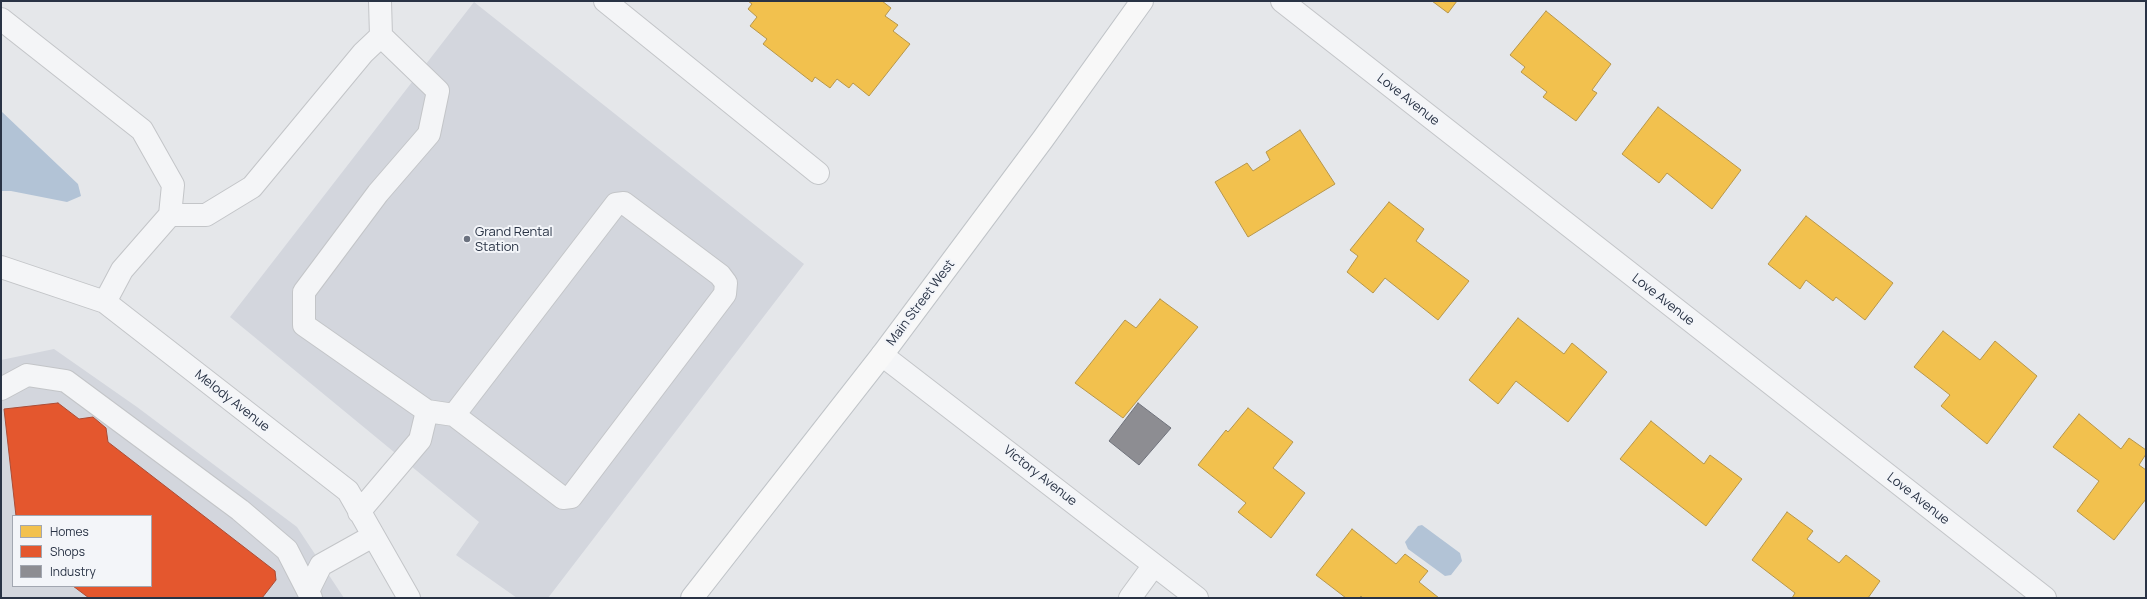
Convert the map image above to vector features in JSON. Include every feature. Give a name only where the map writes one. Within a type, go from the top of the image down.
[{"type":"main road","name":"Main Street West","points":[[692,598],[882,355],[1043,139],[1142,1]]},
{"type":"street","points":[[380,1],[381,36],[438,91],[429,134],[378,193],[304,292],[304,325],[427,411],[454,416],[563,498],[571,497],[725,294],[726,283],[720,275],[624,202],[616,204],[454,416]]},
{"type":"street","points":[[605,1],[818,173]]},
{"type":"street","name":"Love Avenue","points":[[1282,1],[2044,598]]},
{"type":"street","points":[[1,19],[142,130],[173,185],[170,215],[122,270],[105,302]]},
{"type":"street","points":[[170,215],[206,214],[252,187],[363,53],[381,36]]},
{"type":"street","name":"Melody Avenue","points":[[1,267],[105,302],[348,492],[409,598]]},
{"type":"street","name":"Victory Avenue","points":[[882,355],[1197,598]]},
{"type":"street","points":[[1,389],[27,375],[66,381],[240,510],[288,550],[310,594]]},
{"type":"street","points":[[359,512],[420,440],[427,411]]},
{"type":"street","points":[[310,594],[321,565],[373,536]]},
{"type":"street","points":[[1130,598],[1154,564]]},
{"type":"shaded area","points":[[474,2],[804,264],[548,598],[517,598],[456,555],[479,522],[230,317]]},
{"type":"shaded area","points":[[54,349],[137,407],[297,527],[344,598],[1,598],[1,360]]},
{"type":"water","points":[[1,111],[78,184],[81,196],[67,202],[11,191],[1,191]]},
{"type":"water","points":[[1422,525],[1460,553],[1462,561],[1451,575],[1445,576],[1408,549],[1405,542],[1418,526]]},
{"type":"building: Homes","points":[[748,1],[882,1],[891,8],[885,16],[898,25],[893,31],[910,44],[869,96],[853,83],[849,88],[837,79],[830,88],[815,77],[812,82],[763,44],[767,39],[750,26],[757,17],[748,9],[752,4]]},
{"type":"building: Homes","points":[[1432,1],[1457,1],[1448,13]]},
{"type":"building: Homes","points":[[1546,11],[1611,64],[1592,90],[1597,93],[1576,121],[1543,97],[1547,92],[1521,72],[1525,67],[1510,55]]},
{"type":"building: Homes","points":[[1658,107],[1741,170],[1712,209],[1667,173],[1659,183],[1622,154]]},
{"type":"building: Homes","points":[[1300,130],[1335,184],[1248,237],[1215,182],[1247,163],[1253,171],[1270,160],[1266,152]]},
{"type":"building: Homes","points":[[1389,202],[1424,229],[1416,241],[1469,281],[1438,320],[1385,278],[1373,293],[1347,272],[1358,256],[1350,250]]},
{"type":"building: Homes","points":[[1806,216],[1893,283],[1865,320],[1836,297],[1833,301],[1806,280],[1800,289],[1768,264]]},
{"type":"building: Homes","points":[[1160,299],[1198,327],[1123,418],[1075,383],[1125,320],[1136,328]]},
{"type":"building: Homes","points":[[1518,318],[1564,354],[1572,343],[1607,372],[1568,422],[1516,381],[1498,404],[1469,380]]},
{"type":"building: Homes","points":[[1943,331],[1980,360],[1995,341],[2037,376],[1987,444],[1941,406],[1950,395],[1914,367]]},
{"type":"building: Homes","points":[[1248,408],[1293,442],[1273,468],[1305,493],[1271,538],[1238,512],[1246,503],[1198,465],[1226,430],[1228,432]]},
{"type":"building: Homes","points":[[2079,414],[2121,449],[2129,438],[2146,450],[2146,454],[2139,465],[2146,470],[2146,499],[2114,540],[2077,511],[2099,481],[2053,447]]},
{"type":"building: Homes","points":[[1651,421],[1704,464],[1710,455],[1742,479],[1706,526],[1620,459]]},
{"type":"building: Homes","points":[[1787,512],[1813,531],[1807,539],[1839,563],[1846,555],[1880,581],[1868,598],[1792,598],[1795,593],[1752,560]]},
{"type":"building: Homes","points":[[1352,529],[1396,564],[1405,554],[1428,571],[1419,582],[1439,598],[1363,598],[1361,596],[1359,598],[1346,598],[1316,575]]},
{"type":"building: Shops","points":[[58,403],[79,419],[93,417],[106,428],[108,442],[275,571],[276,580],[262,598],[89,598],[74,587],[152,587],[152,515],[16,515],[4,409]]},
{"type":"building: Industry","points":[[1138,403],[1171,428],[1139,465],[1109,441]]},
{"type":"place","name":"Grand Rental Station","points":[[467,239]]}]
